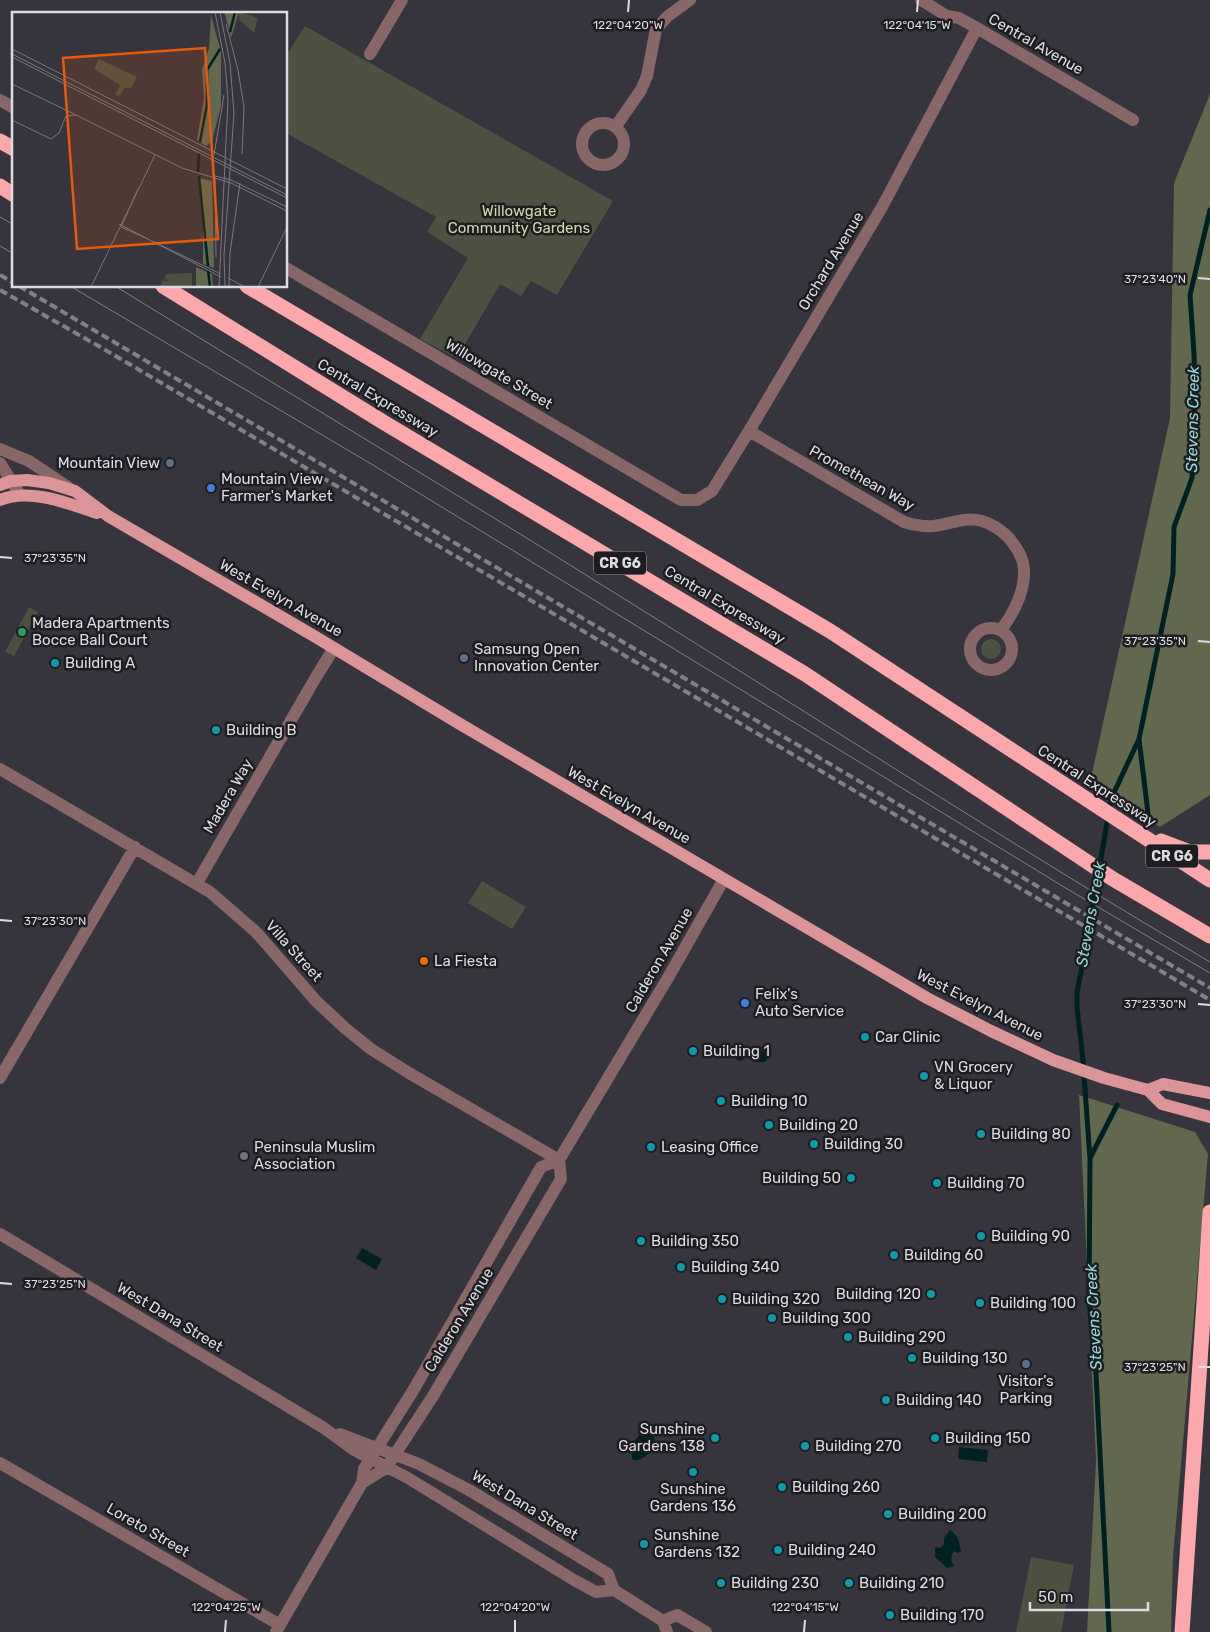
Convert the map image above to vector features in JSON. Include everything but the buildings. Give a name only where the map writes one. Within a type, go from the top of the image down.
[{"type":"highway","points":[[0,141],[12,148]]},
{"type":"highway","points":[[0,186],[12,193]]},
{"type":"highway","name":"Central Expressway","points":[[166,288],[383,422],[805,674],[1114,880],[1210,936]]},
{"type":"highway","name":"Central Expressway","points":[[250,288],[830,631],[1210,880]]},
{"type":"highway","points":[[1134,831],[1190,852],[1210,852]]},
{"type":"highway","points":[[1182,1632],[1210,1212]]},
{"type":"main road","points":[[5,483],[27,480],[49,483],[75,491]]},
{"type":"main road","name":"West Evelyn Avenue","points":[[75,491],[108,516],[935,1002],[990,1031],[1053,1060],[1104,1078],[1148,1090]]},
{"type":"main road","points":[[0,500],[20,495]]},
{"type":"main road","name":"West Evelyn Avenue","points":[[20,495],[69,503],[108,516]]},
{"type":"main road","points":[[1210,1093],[1163,1084],[1148,1090],[1162,1104],[1210,1117]]},
{"type":"street","points":[[370,54],[402,0]]},
{"type":"street","points":[[616,126],[642,90],[647,76],[656,29],[690,0]]},
{"type":"street","name":"Central Avenue","points":[[921,0],[947,16],[959,18],[977,28],[1133,120]]},
{"type":"street","name":"Orchard Avenue","points":[[697,500],[712,491],[882,207],[977,28]]},
{"type":"street","points":[[0,100],[12,107]]},
{"type":"street","name":"Willowgate Street","points":[[288,269],[682,500],[697,500]]},
{"type":"street","name":"Promethean Way","points":[[749,431],[904,522],[919,526],[935,526],[961,520],[982,521],[1002,531],[1015,545],[1023,563],[1024,582],[1012,617],[1001,630]]},
{"type":"street","name":"West Evelyn Avenue","points":[[0,449],[24,459],[75,491]]},
{"type":"street","points":[[0,463],[5,483],[20,495]]},
{"type":"street","name":"Madera Way","points":[[197,883],[334,648]]},
{"type":"street","name":"Villa Street","points":[[0,769],[197,883],[226,904],[250,926],[316,1000],[346,1029],[365,1044],[403,1070],[559,1160]]},
{"type":"street","points":[[0,1078],[135,847]]},
{"type":"street","name":"Calderon Avenue","points":[[278,1628],[362,1483],[364,1469],[414,1389],[541,1168],[559,1160],[674,968],[724,879]]},
{"type":"street","name":"Calderon Avenue","points":[[362,1483],[386,1468],[433,1396],[561,1179],[559,1160]]},
{"type":"street","name":"West Dana Street","points":[[0,1234],[324,1428],[354,1450],[431,1492],[596,1592],[614,1590]]},
{"type":"street","name":"West Dana Street","points":[[324,1428],[419,1464],[469,1490],[608,1574],[614,1590],[665,1626],[677,1615],[706,1632]]},
{"type":"street","name":"Loreto Street","points":[[0,1463],[278,1628]]},
{"type":"green space","name":"Willowgate Community Gardens","points":[[305,26],[613,201],[557,295],[531,281],[521,296],[500,284],[457,358],[420,339],[468,258],[427,232],[436,217],[288,134],[288,53]]},
{"type":"green space","name":"Madera Apartments Bocce Ball Court","points":[[29,607],[38,612],[14,656],[5,652]]},
{"type":"green space","points":[[991,639],[998,642],[1001,649],[998,656],[991,659],[984,656],[981,649],[984,642]]},
{"type":"green space","points":[[482,881],[526,907],[512,929],[468,903]]},
{"type":"green space","points":[[1031,1557],[1074,1565],[1061,1632],[1016,1632]]},
{"type":"shaded area","points":[[1210,94],[1210,795],[1160,827],[1136,812],[1091,778],[1170,418],[1174,183]]},
{"type":"shaded area","points":[[734,1046],[769,1052],[770,1055],[765,1062],[755,1062],[747,1056],[741,1061],[734,1058],[731,1052]]},
{"type":"shaded area","points":[[1079,1095],[1195,1132],[1208,1154],[1173,1557],[1171,1632],[1087,1632],[1096,1461]]},
{"type":"shaded area","points":[[362,1248],[382,1259],[376,1270],[356,1258]]},
{"type":"shaded area","points":[[644,1430],[652,1430],[654,1435],[653,1445],[643,1458],[633,1460],[632,1448]]},
{"type":"shaded area","points":[[959,1447],[988,1450],[987,1462],[958,1459]]},
{"type":"shaded area","points":[[950,1530],[958,1539],[961,1551],[958,1553],[954,1551],[951,1558],[954,1566],[947,1568],[935,1557],[935,1547],[940,1548],[944,1544],[944,1538]]},
{"type":"waterway","name":"Stevens Creek","points":[[1109,1632],[1096,1374],[1089,1299],[1090,1159],[1077,992],[1111,799],[1139,739],[1173,574],[1174,527],[1192,478],[1195,397],[1190,295],[1210,210]]},
{"type":"waterway","points":[[1139,739],[1148,813]]},
{"type":"waterway","points":[[1090,1158],[1117,1105]]},
{"type":"tram line","points":[[0,217],[12,224]]},
{"type":"tram line","points":[[0,246],[12,253]]},
{"type":"tram line","points":[[73,288],[373,465],[1064,887],[1210,973]]},
{"type":"tram line","points":[[118,288],[533,542],[1007,839],[1210,962]]},
{"type":"railway","points":[[0,275],[12,282]]},
{"type":"railway","points":[[22,288],[1210,988]]},
{"type":"railway","points":[[0,290],[102,348],[1210,1000]]},
{"type":"place","name":"Mountain View","points":[[170,463]]},
{"type":"place","name":"Mountain View Farmer's Market","points":[[211,488]]},
{"type":"place","name":"Madera Apartments Bocce Ball Court","points":[[22,632]]},
{"type":"place","name":"Samsung Open Innovation Center","points":[[464,658]]},
{"type":"place","name":"Building A","points":[[55,663]]},
{"type":"place","name":"Building B","points":[[216,730]]},
{"type":"place","name":"La Fiesta","points":[[424,961]]},
{"type":"place","name":"Felix's Auto Service","points":[[745,1003]]},
{"type":"place","name":"Car Clinic","points":[[865,1037]]},
{"type":"place","name":"Building 1","points":[[693,1051]]},
{"type":"place","name":"VN Grocery & Liquor","points":[[924,1076]]},
{"type":"place","name":"Building 10","points":[[721,1101]]},
{"type":"place","name":"Building 20","points":[[769,1125]]},
{"type":"place","name":"Building 80","points":[[981,1134]]},
{"type":"place","name":"Building 30","points":[[814,1144]]},
{"type":"place","name":"Leasing Office","points":[[651,1147]]},
{"type":"place","name":"Peninsula Muslim Association","points":[[244,1156]]},
{"type":"place","name":"Building 50","points":[[851,1178]]},
{"type":"place","name":"Building 70","points":[[937,1183]]},
{"type":"place","name":"Building 90","points":[[981,1236]]},
{"type":"place","name":"Building 350","points":[[641,1241]]},
{"type":"place","name":"Building 60","points":[[894,1255]]},
{"type":"place","name":"Building 340","points":[[681,1267]]},
{"type":"place","name":"Building 120","points":[[931,1294]]},
{"type":"place","name":"Building 320","points":[[722,1299]]},
{"type":"place","name":"Building 100","points":[[980,1303]]},
{"type":"place","name":"Building 300","points":[[772,1318]]},
{"type":"place","name":"Building 290","points":[[848,1337]]},
{"type":"place","name":"Building 130","points":[[912,1358]]},
{"type":"place","name":"Visitor's Parking","points":[[1026,1364]]},
{"type":"place","name":"Building 140","points":[[886,1400]]},
{"type":"place","name":"Sunshine Gardens 138","points":[[715,1438]]},
{"type":"place","name":"Building 150","points":[[935,1438]]},
{"type":"place","name":"Building 270","points":[[805,1446]]},
{"type":"place","name":"Sunshine Gardens 136","points":[[693,1472]]},
{"type":"place","name":"Building 260","points":[[782,1487]]},
{"type":"place","name":"Building 200","points":[[888,1514]]},
{"type":"place","name":"Sunshine Gardens 132","points":[[644,1544]]},
{"type":"place","name":"Building 240","points":[[778,1550]]},
{"type":"place","name":"Building 230","points":[[721,1583]]},
{"type":"place","name":"Building 210","points":[[849,1583]]},
{"type":"place","name":"Building 170","points":[[890,1615]]}]
